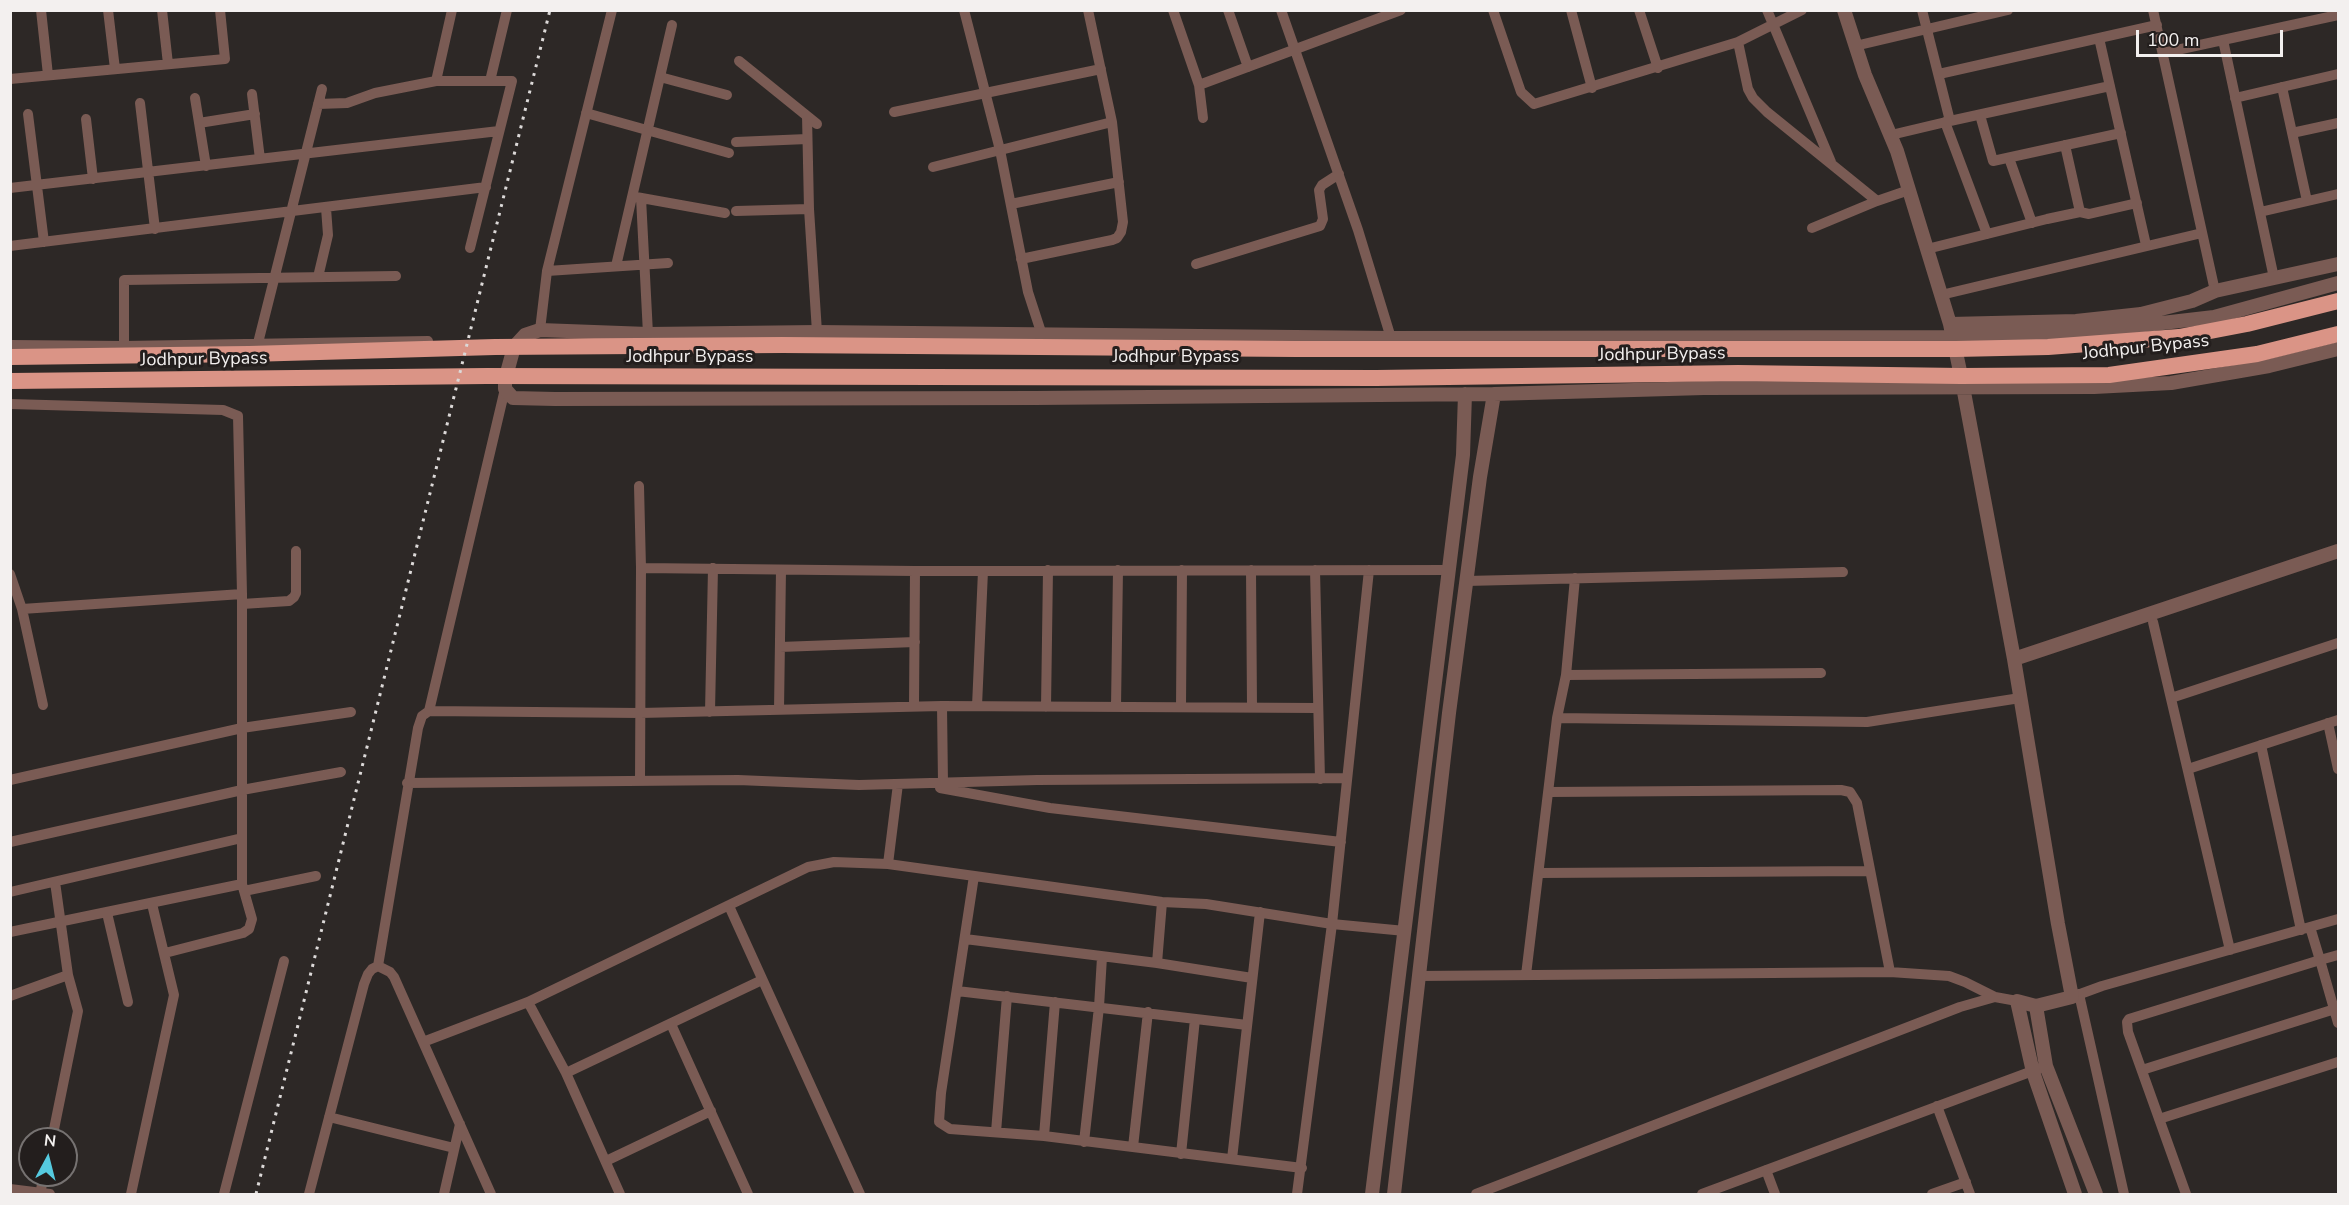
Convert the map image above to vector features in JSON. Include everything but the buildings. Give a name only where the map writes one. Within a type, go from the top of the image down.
[{"type":"highway","points":[[10,357],[237,355],[507,346],[783,345],[1295,349],[1953,337],[2048,347],[2179,337],[2247,324],[2338,301]]},
{"type":"highway","name":"Jodhpur Bypass","points":[[10,381],[475,376],[1292,378],[1738,373],[1962,382],[2109,375],[2257,354],[2338,334]]},
{"type":"street","points":[[41,10],[48,75]]},
{"type":"street","points":[[108,10],[115,69]]},
{"type":"street","points":[[162,10],[168,64]]},
{"type":"street","points":[[10,79],[225,59],[220,10]]},
{"type":"street","points":[[436,81],[452,10]]},
{"type":"street","points":[[490,81],[507,10]]},
{"type":"street","points":[[540,330],[547,271],[612,10]]},
{"type":"street","points":[[964,10],[1000,150],[1028,292],[1042,335]]},
{"type":"street","points":[[1021,259],[1117,238],[1123,222],[1112,122],[1088,10]]},
{"type":"street","points":[[1173,10],[1199,85],[1203,118]]},
{"type":"street","points":[[1228,10],[1248,67]]},
{"type":"street","points":[[1281,10],[1339,174],[1391,338]]},
{"type":"street","points":[[1199,85],[1401,10]]},
{"type":"street","points":[[1493,10],[1521,92],[1534,104],[1738,42],[1802,10]]},
{"type":"street","points":[[1571,10],[1592,88]]},
{"type":"street","points":[[1639,10],[1658,68]]},
{"type":"street","points":[[1767,10],[1831,163]]},
{"type":"street","points":[[1844,10],[1855,46],[1909,190],[1953,337],[2015,663],[2058,924],[2124,1194]]},
{"type":"street","points":[[1923,10],[1948,122],[1988,234]]},
{"type":"street","points":[[1855,46],[2008,10]]},
{"type":"street","points":[[2154,10],[2215,291]]},
{"type":"street","points":[[2163,53],[2223,40],[2312,15],[2338,15]]},
{"type":"street","points":[[616,266],[637,197],[648,130],[672,25]]},
{"type":"street","points":[[1939,74],[2157,26]]},
{"type":"street","points":[[2100,38],[2146,245]]},
{"type":"street","points":[[2223,40],[2274,278]]},
{"type":"street","points":[[1738,42],[1748,89],[1753,98],[1816,154],[1831,163],[1877,201]]},
{"type":"street","points":[[739,61],[817,124]]},
{"type":"street","points":[[894,112],[1101,69]]},
{"type":"street","points":[[2235,98],[2338,74]]},
{"type":"street","points":[[660,77],[727,95]]},
{"type":"street","points":[[318,104],[347,102],[375,93],[436,81],[512,81],[470,248]]},
{"type":"street","points":[[1890,135],[2110,86]]},
{"type":"street","points":[[2282,87],[2307,201]]},
{"type":"street","points":[[258,343],[322,89]]},
{"type":"street","points":[[252,94],[260,159]]},
{"type":"street","points":[[195,98],[206,166]]},
{"type":"street","points":[[140,103],[155,229]]},
{"type":"street","points":[[586,113],[729,153]]},
{"type":"street","points":[[28,114],[44,242]]},
{"type":"street","points":[[199,123],[255,114]]},
{"type":"street","points":[[1980,115],[1994,161],[2121,133]]},
{"type":"street","points":[[807,116],[809,209],[818,332]]},
{"type":"street","points":[[86,118],[93,179]]},
{"type":"street","points":[[933,167],[1112,122]]},
{"type":"street","points":[[2292,133],[2338,123]]},
{"type":"street","points":[[10,188],[499,131]]},
{"type":"street","points":[[736,142],[807,140]]},
{"type":"street","points":[[2065,145],[2080,212]]},
{"type":"street","points":[[2009,158],[2032,223]]},
{"type":"street","points":[[1196,264],[1320,226],[1323,219],[1319,190],[1322,184],[1339,174]]},
{"type":"street","points":[[1011,204],[1119,182]]},
{"type":"street","points":[[10,246],[486,187]]},
{"type":"street","points":[[1812,228],[1909,190]]},
{"type":"street","points":[[2260,212],[2338,194]]},
{"type":"street","points":[[637,197],[730,212],[809,209]]},
{"type":"street","points":[[637,197],[648,333]]},
{"type":"street","points":[[1927,249],[2080,212],[2089,214],[2137,204]]},
{"type":"street","points":[[318,277],[328,235],[326,208]]},
{"type":"street","points":[[1941,295],[2202,233]]},
{"type":"street","points":[[547,271],[668,263]]},
{"type":"street","points":[[1953,337],[2141,314],[2192,302],[2215,291],[2338,264]]},
{"type":"street","points":[[124,346],[124,280],[396,276]]},
{"type":"street","points":[[429,711],[505,389],[511,353],[518,340],[540,330],[648,333],[818,332],[1391,338],[1953,337],[2093,331],[2214,317],[2338,283]]},
{"type":"street","points":[[10,345],[124,346],[518,340]]},
{"type":"street","points":[[505,389],[513,398],[555,399],[1494,394],[1962,382],[2094,387],[2171,383],[2269,366],[2338,348]]},
{"type":"street","points":[[1372,1194],[1450,570],[1463,455],[1465,394]]},
{"type":"street","points":[[1394,1194],[1466,581],[1494,394]]},
{"type":"street","points":[[10,404],[223,410],[238,416],[242,599],[243,887],[252,919],[249,929],[243,933],[165,953]]},
{"type":"street","points":[[639,486],[640,781]]},
{"type":"street","points":[[22,609],[242,599],[289,601],[296,593],[296,551]]},
{"type":"street","points":[[2015,663],[2338,552]]},
{"type":"street","points":[[2015,663],[2153,622],[2338,559]]},
{"type":"street","points":[[641,568],[915,571],[1450,570]]},
{"type":"street","points":[[710,711],[713,568]]},
{"type":"street","points":[[779,710],[781,570]]},
{"type":"street","points":[[1046,706],[1048,570]]},
{"type":"street","points":[[1116,707],[1118,570]]},
{"type":"street","points":[[1181,707],[1182,570]]},
{"type":"street","points":[[1251,570],[1252,707]]},
{"type":"street","points":[[1315,570],[1320,779]]},
{"type":"street","points":[[1297,1194],[1332,924],[1369,570]]},
{"type":"street","points":[[914,706],[915,571]]},
{"type":"street","points":[[977,706],[983,571]]},
{"type":"street","points":[[1466,581],[1843,572]]},
{"type":"street","points":[[10,574],[22,609],[43,705]]},
{"type":"street","points":[[1526,975],[1557,718],[1566,675],[1575,578]]},
{"type":"street","points":[[2153,622],[2230,950]]},
{"type":"street","points":[[780,647],[915,642]]},
{"type":"street","points":[[2171,698],[2338,643]]},
{"type":"street","points":[[1566,675],[1821,673]]},
{"type":"street","points":[[1557,718],[1867,722],[2020,698]]},
{"type":"street","points":[[309,1194],[364,984],[368,974],[378,966],[418,728],[422,716],[429,711],[640,713],[914,706],[1317,708]]},
{"type":"street","points":[[942,706],[943,783]]},
{"type":"street","points":[[10,780],[242,728],[351,712]]},
{"type":"street","points":[[2188,769],[2333,721],[2338,769]]},
{"type":"street","points":[[2261,745],[2306,929],[2337,1008],[2338,1023]]},
{"type":"street","points":[[10,842],[242,790],[341,772]]},
{"type":"street","points":[[407,783],[738,780],[859,785],[1346,778]]},
{"type":"street","points":[[888,864],[898,784]]},
{"type":"street","points":[[919,784],[1050,808],[1341,842]]},
{"type":"street","points":[[1549,792],[1840,790],[1850,792],[1857,803],[1890,972]]},
{"type":"street","points":[[10,892],[242,838]]},
{"type":"street","points":[[423,1042],[528,1002],[808,867],[834,862],[888,864],[1162,902],[1206,904],[1332,924],[1405,932]]},
{"type":"street","points":[[1539,873],[1870,871]]},
{"type":"street","points":[[10,932],[243,887],[316,876]]},
{"type":"street","points":[[974,876],[941,1093],[939,1122],[950,1129],[1044,1136],[1302,1168]]},
{"type":"street","points":[[54,1127],[78,1011],[68,975],[55,882]]},
{"type":"street","points":[[1157,963],[1162,902]]},
{"type":"street","points":[[131,1194],[174,995],[152,904]]},
{"type":"street","points":[[729,906],[860,1194]]},
{"type":"street","points":[[1232,1159],[1260,912]]},
{"type":"street","points":[[107,913],[128,1002]]},
{"type":"street","points":[[1418,976],[1890,972],[1949,976],[1995,997],[2036,1005],[2338,919]]},
{"type":"street","points":[[965,939],[1157,963],[1252,978]]},
{"type":"street","points":[[2187,1194],[2128,1032],[2127,1022],[2131,1017],[2338,955]]},
{"type":"street","points":[[1084,1142],[1099,1007],[1102,957]]},
{"type":"street","points":[[224,1194],[284,961]]},
{"type":"street","points":[[378,966],[390,972],[394,978],[491,1194]]},
{"type":"street","points":[[10,996],[68,975]]},
{"type":"street","points":[[566,1073],[762,980]]},
{"type":"street","points":[[957,991],[1247,1025]]},
{"type":"street","points":[[996,1132],[1007,996]]},
{"type":"street","points":[[1476,1194],[1960,1007],[1995,997]]},
{"type":"street","points":[[2016,1001],[2033,1072],[2075,1194]]},
{"type":"street","points":[[528,1002],[566,1073],[620,1194]]},
{"type":"street","points":[[1044,1136],[1055,1002]]},
{"type":"street","points":[[2036,1005],[2046,1066],[2096,1194]]},
{"type":"street","points":[[2142,1070],[2337,1008]]},
{"type":"street","points":[[1134,1147],[1148,1012]]},
{"type":"street","points":[[1181,1154],[1195,1018]]},
{"type":"street","points":[[671,1024],[748,1194]]},
{"type":"street","points":[[2159,1119],[2338,1062]]},
{"type":"street","points":[[1702,1194],[2046,1066]]},
{"type":"street","points":[[1937,1106],[1970,1194]]},
{"type":"street","points":[[606,1161],[711,1111]]},
{"type":"street","points":[[329,1116],[454,1148]]},
{"type":"street","points":[[444,1194],[460,1124]]},
{"type":"street","points":[[1766,1170],[1774,1194]]},
{"type":"street","points":[[1932,1194],[1966,1182]]},
{"type":"street","points":[[10,1189],[44,1194]]},
{"type":"railway","points":[[256,1194],[550,10]]}]
